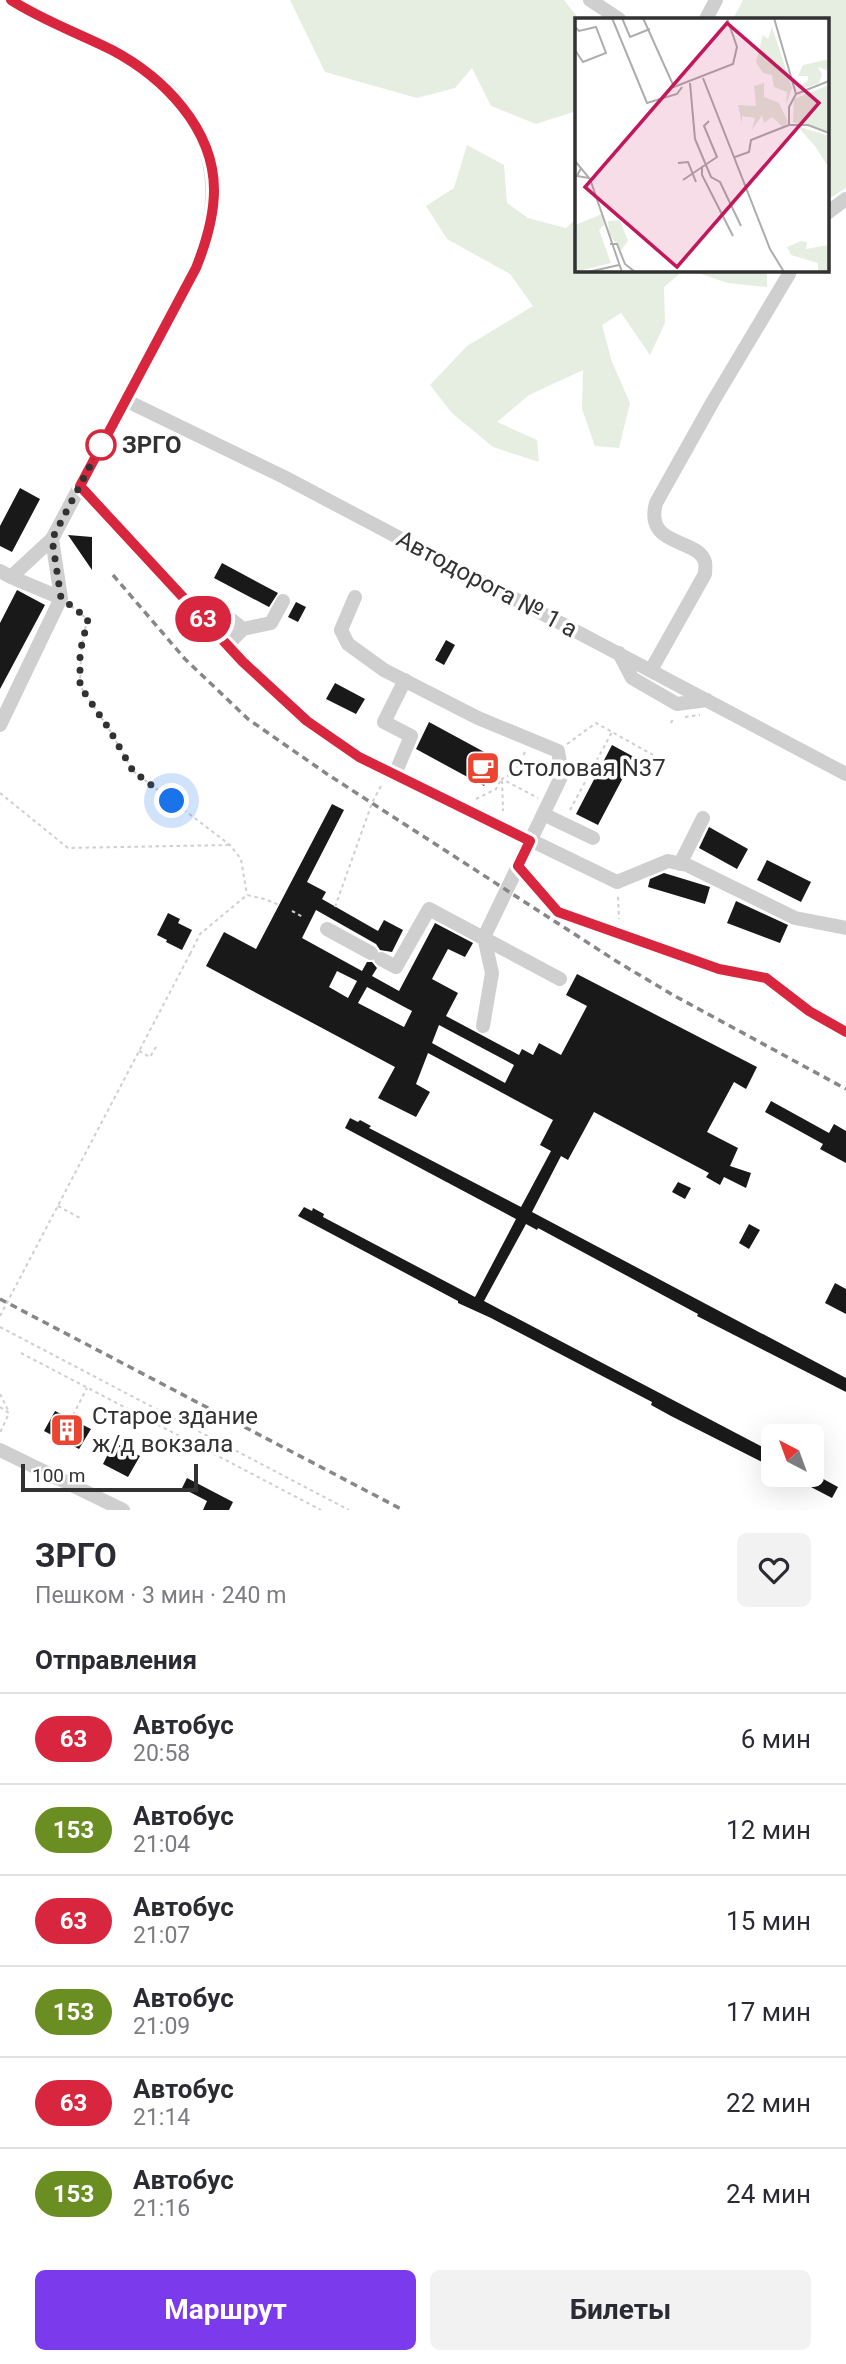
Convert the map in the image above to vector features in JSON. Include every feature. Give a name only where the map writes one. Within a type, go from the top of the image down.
[{"type":"street","points":[[11,0],[114,51],[162,84],[188,114],[208,152],[214,189],[207,241],[196,268],[52,539],[6,574],[61,598]]},
{"type":"street","points":[[590,0],[618,18]]},
{"type":"street","points":[[707,18],[716,0]]},
{"type":"street","points":[[828,212],[846,199]]},
{"type":"street","points":[[651,670],[705,574],[705,562],[700,555],[655,526],[653,515],[656,503],[789,271]]},
{"type":"street","name":"Автодорога № 1 а","points":[[125,400],[284,477],[846,774]]},
{"type":"street","points":[[80,486],[227,645],[307,721],[359,757],[617,882],[668,861],[680,864],[795,918],[846,928]]},
{"type":"street","points":[[0,725],[61,598],[52,539]]},
{"type":"street","points":[[355,597],[341,630],[348,644],[384,670],[478,718],[558,751],[562,775],[484,937],[492,973],[484,1026]]},
{"type":"street","points":[[208,601],[243,629]]},
{"type":"street","points":[[227,645],[243,629],[271,623],[283,601]]},
{"type":"street","points":[[619,653],[632,678],[677,704],[707,700]]},
{"type":"street","points":[[391,772],[411,736],[384,722],[405,680]]},
{"type":"street","points":[[545,809],[563,824],[593,838]]},
{"type":"street","points":[[680,864],[703,818]]},
{"type":"street","points":[[518,866],[558,912],[719,969],[766,978],[809,1011],[846,1032]]},
{"type":"street","points":[[327,929],[396,967],[429,909],[561,979]]},
{"type":"street","points":[[0,1450],[123,1510]]},
{"type":"path","points":[[61,598],[88,619],[80,652],[80,686],[133,771],[230,845],[241,859],[247,895]]},
{"type":"path","points":[[671,723],[675,715]]},
{"type":"path","points":[[558,751],[596,723],[653,755]]},
{"type":"path","points":[[563,824],[612,732]]},
{"type":"path","points":[[461,807],[496,789],[502,779],[515,772],[531,740]]},
{"type":"path","points":[[335,907],[372,803],[391,772]]},
{"type":"path","points":[[491,773],[545,809]]},
{"type":"path","points":[[502,779],[503,828]]},
{"type":"path","points":[[0,793],[68,848],[230,845]]},
{"type":"path","points":[[618,893],[619,906]]},
{"type":"path","points":[[0,1316],[200,934],[247,895],[265,898],[279,905]]},
{"type":"path","points":[[292,911],[303,917]]},
{"type":"path","points":[[138,1051],[150,1057],[157,1045]]},
{"type":"path","points":[[58,1206],[80,1217]]},
{"type":"path","points":[[0,1327],[349,1510]]},
{"type":"path","points":[[21,1353],[321,1510]]},
{"type":"path","points":[[73,1415],[88,1388]]},
{"type":"path","points":[[0,1395],[9,1413]]},
{"type":"path","points":[[0,1407],[9,1413]]},
{"type":"path","points":[[0,1433],[9,1413]]},
{"type":"shaded area","points":[[290,0],[564,0],[578,18],[575,18],[575,111],[536,124],[491,106],[472,68],[455,88],[417,98],[325,72]]},
{"type":"shaded area","points":[[743,0],[846,0],[846,188],[828,199],[828,18],[734,18]]},
{"type":"shaded area","points":[[467,145],[504,165],[507,203],[528,218],[566,228],[575,220],[575,271],[683,271],[664,287],[665,323],[650,355],[621,313],[602,325],[612,362],[630,403],[619,448],[595,446],[582,409],[583,370],[529,395],[497,422],[537,440],[539,462],[493,447],[452,413],[430,385],[467,346],[533,306],[510,274],[447,239],[426,206],[454,188]]},
{"type":"shaded area","points":[[692,271],[767,271],[767,287],[728,283]]},
{"type":"building","points":[[20,488],[40,499],[12,552],[0,546],[0,526]]},
{"type":"building","points":[[68,535],[92,537],[92,570]]},
{"type":"building","points":[[222,563],[278,593],[269,607],[214,578]]},
{"type":"building","points":[[17,590],[45,605],[0,689],[0,623]]},
{"type":"building","points":[[296,602],[306,607],[298,622],[288,617]]},
{"type":"building","points":[[446,640],[455,645],[444,665],[435,660]]},
{"type":"building","points":[[335,683],[365,699],[356,714],[326,699]]},
{"type":"building","points":[[429,722],[499,760],[484,786],[416,749]]},
{"type":"building","points":[[612,745],[634,757],[598,825],[576,814]]},
{"type":"building","points":[[332,804],[344,810],[307,882],[326,892],[322,899],[378,931],[384,920],[403,930],[392,952],[380,950],[376,944],[316,910],[302,938],[362,971],[367,962],[372,962],[377,968],[372,976],[399,991],[435,923],[473,943],[465,957],[448,949],[432,979],[458,993],[446,1016],[519,1055],[522,1049],[533,1055],[539,1043],[561,1055],[587,1006],[566,995],[577,974],[757,1067],[746,1089],[734,1082],[707,1132],[738,1148],[730,1166],[751,1173],[746,1188],[724,1177],[720,1185],[706,1177],[709,1173],[594,1112],[568,1160],[561,1156],[532,1212],[846,1378],[846,1392],[526,1224],[484,1301],[761,1446],[761,1461],[298,1216],[304,1207],[312,1211],[313,1208],[324,1214],[323,1217],[475,1297],[516,1219],[345,1128],[350,1118],[358,1122],[360,1120],[371,1126],[369,1128],[521,1207],[551,1151],[540,1145],[553,1120],[428,1053],[416,1084],[430,1092],[416,1117],[378,1098],[395,1067],[206,966],[224,932],[256,949]],"holes":[[[337,971],[357,981],[348,998],[329,987]],[[367,987],[412,1011],[404,1027],[358,1003]],[[439,1025],[514,1065],[505,1083],[432,1043]]]},
{"type":"building","points":[[709,827],[748,849],[737,869],[699,848]]},
{"type":"building","points":[[767,860],[811,882],[801,902],[757,880]]},
{"type":"building","points":[[664,873],[710,887],[705,904],[648,887],[650,879]]},
{"type":"building","points":[[736,901],[788,925],[780,943],[727,923]]},
{"type":"building","points":[[168,913],[180,919],[178,923],[192,930],[182,950],[157,935]]},
{"type":"building","points":[[771,1101],[829,1133],[834,1124],[846,1131],[846,1163],[820,1149],[823,1144],[765,1112]]},
{"type":"building","points":[[678,1182],[691,1188],[685,1199],[672,1192]]},
{"type":"building","points":[[749,1224],[760,1230],[749,1249],[739,1243]]},
{"type":"building","points":[[835,1283],[846,1289],[846,1314],[825,1303]]},
{"type":"building","name":"Старое здание ж/д вокзала","points":[[55,1411],[91,1429],[79,1449],[44,1431]]},
{"type":"building","points":[[114,1442],[140,1456],[128,1477],[103,1464]]},
{"type":"building","points":[[187,1478],[233,1502],[229,1510],[203,1510],[207,1501],[182,1488]]},
{"type":"building","points":[[824,1479],[838,1487],[832,1498],[813,1488],[824,1488]]},
{"type":"railway","points":[[113,575],[185,659],[248,719],[327,774],[616,961],[846,1089]]},
{"type":"railway","points":[[0,1299],[403,1510]]},
{"type":"bus line","name":"63","points":[[11,0],[114,51],[162,84],[188,114],[208,152],[214,189],[207,241],[196,268],[80,486],[243,662],[307,721],[359,757],[530,841],[518,866],[558,912],[719,969],[766,978],[809,1011],[846,1032]]},
{"type":"place","name":"ЗРГО","points":[[101,445]]},
{"type":"place","name":"Столовая N37","points":[[483,768]]},
{"type":"place","name":"Старое здание ж/д вокзала","points":[[67,1430]]},
{"type":"route","points":[[101,445],[52,539],[61,598],[88,619],[80,652],[80,686],[133,771],[172,801]]}]
